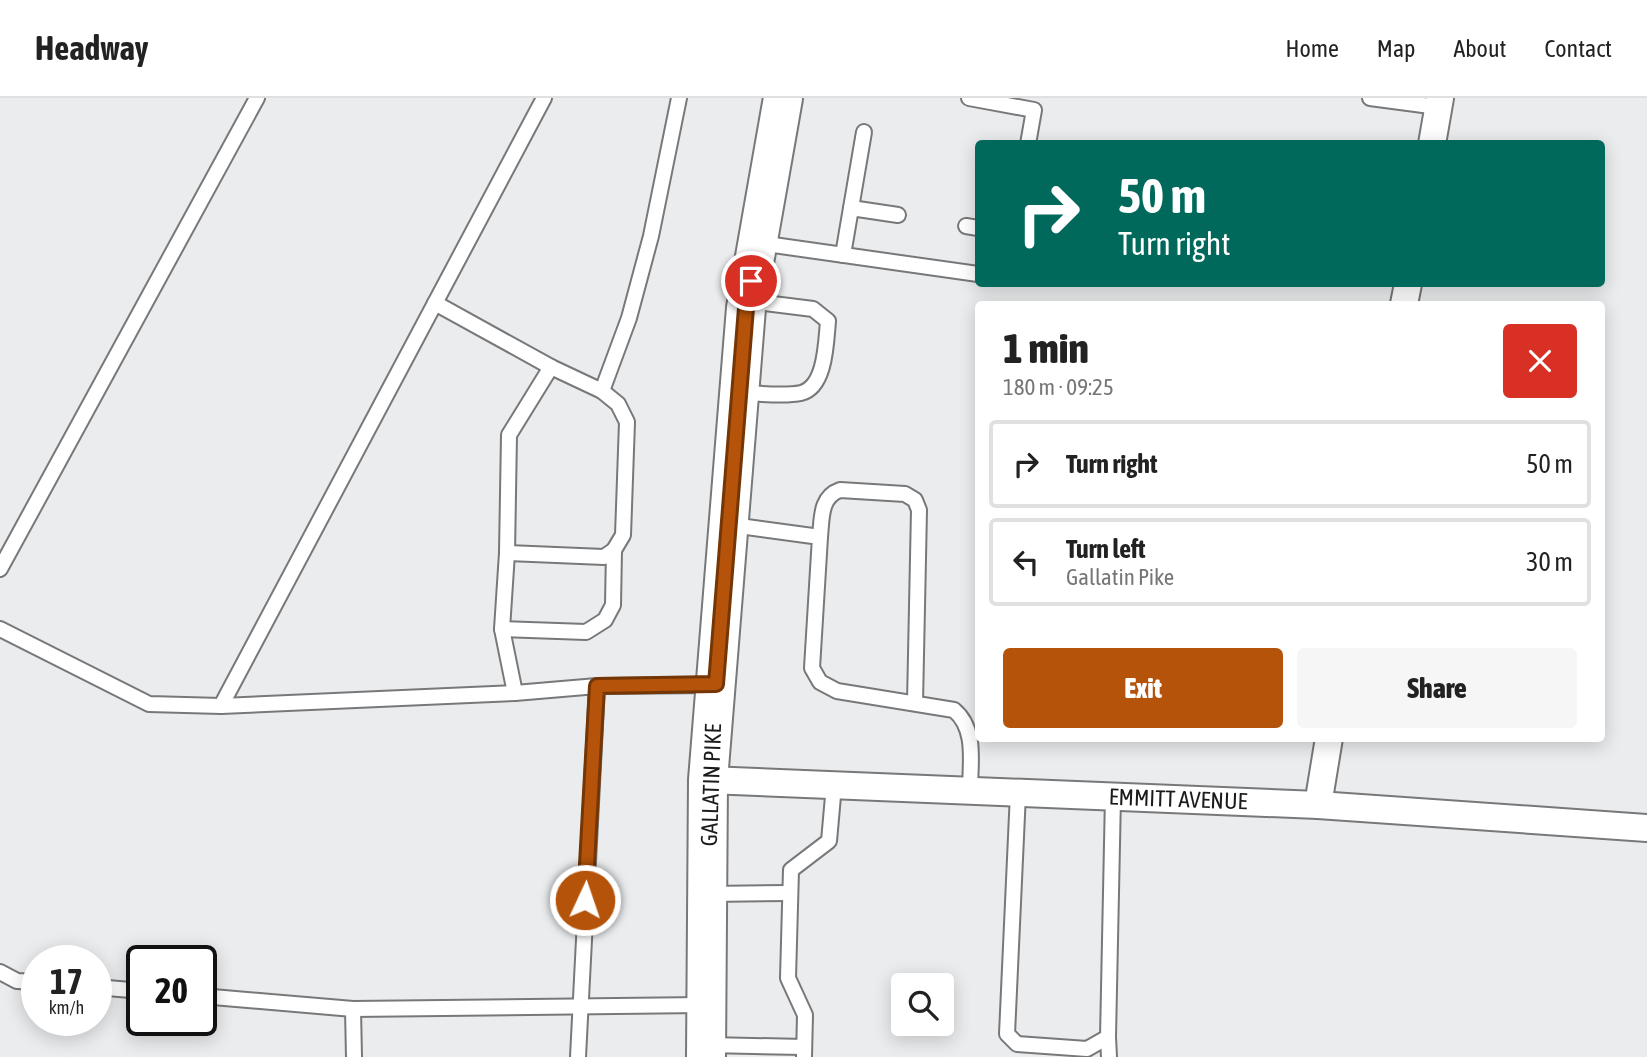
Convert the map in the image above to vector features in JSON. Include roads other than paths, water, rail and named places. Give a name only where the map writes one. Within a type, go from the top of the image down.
[{"type":"main road","name":"GALLATIN PIKE","points":[[706,1051],[708,780],[739,393],[747,301],[783,98]]},
{"type":"street","points":[[1433,140],[1439,103]]},
{"type":"street","points":[[1318,805],[1328,742]]},
{"type":"street","name":"EMMITT AVENUE","points":[[708,780],[1318,805],[1647,828]]},
{"type":"lane","points":[[0,569],[257,98]]},
{"type":"lane","points":[[221,706],[544,98]]},
{"type":"lane","points":[[602,391],[629,318],[651,236],[680,98]]},
{"type":"lane","points":[[969,98],[1034,110],[1029,140]]},
{"type":"lane","points":[[1370,98],[1439,103]]},
{"type":"lane","points":[[843,256],[864,132]]},
{"type":"lane","points":[[851,208],[898,215]]},
{"type":"lane","points":[[758,243],[975,274]]},
{"type":"lane","points":[[739,393],[802,393],[813,386],[823,364],[828,321],[813,309],[747,301]]},
{"type":"lane","points":[[435,303],[551,367],[602,391],[618,404],[626,422],[623,535],[614,550],[604,556],[507,552]]},
{"type":"lane","points":[[515,693],[502,629],[507,552],[509,435],[551,367]]},
{"type":"lane","points":[[915,703],[919,510],[915,500],[905,494],[840,490],[831,493],[824,504],[820,537],[812,668],[820,682],[837,691],[954,710],[964,718],[970,730],[970,790]]},
{"type":"lane","points":[[729,524],[820,537]]},
{"type":"lane","points":[[502,629],[586,632],[606,620],[612,605],[614,550]]},
{"type":"lane","points":[[0,629],[149,704],[221,706],[515,693],[597,686],[716,684]]},
{"type":"lane","points":[[578,1057],[597,686]]},
{"type":"lane","points":[[706,1051],[804,1052],[805,1015],[788,978],[791,870],[829,841],[834,785]]},
{"type":"lane","points":[[1018,793],[1007,1034],[1017,1044],[1087,1049],[1108,1037]]},
{"type":"lane","points":[[1110,1057],[1108,1037],[1113,796]]},
{"type":"lane","points":[[708,895],[790,893]]},
{"type":"lane","points":[[0,972],[21,981]]},
{"type":"lane","points":[[217,997],[353,1009],[707,1005]]},
{"type":"lane","points":[[353,1009],[354,1057]]}]
